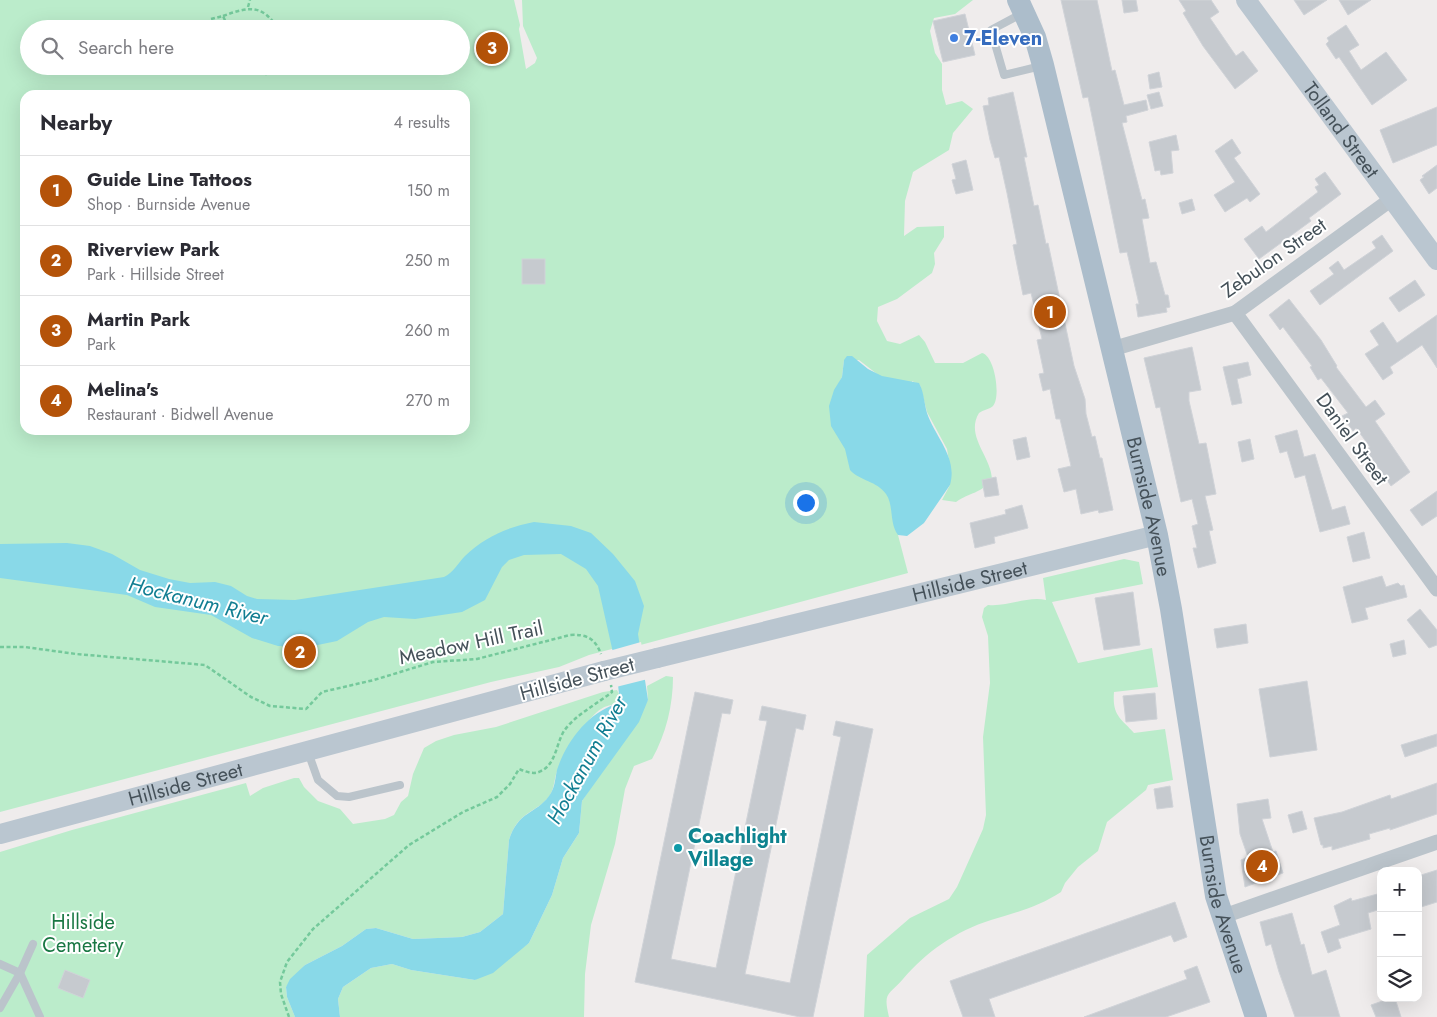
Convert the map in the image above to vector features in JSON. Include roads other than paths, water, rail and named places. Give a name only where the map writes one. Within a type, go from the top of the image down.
[{"type":"main road","name":"Tolland Street","points":[[1246,0],[1437,260]]},
{"type":"main road","name":"Burnside Avenue","points":[[1022,6],[1043,65],[1156,535],[1171,610],[1212,875],[1221,917],[1256,1017]]},
{"type":"main road","name":"Hillside Street","points":[[0,834],[604,666],[657,658],[1156,535]]},
{"type":"street","name":"Zebulon Street","points":[[1112,349],[1235,313],[1393,198]]},
{"type":"street","name":"Daniel Street","points":[[1235,313],[1437,589]]},
{"type":"street","points":[[1221,917],[1437,842]]},
{"type":"lane","points":[[1022,6],[991,30],[1004,75],[1043,65]]},
{"type":"lane","points":[[307,750],[318,780],[337,796],[349,797],[400,785]]},
{"type":"lane","points":[[0,1008],[20,974],[33,944]]},
{"type":"lane","points":[[0,964],[20,974],[40,1017]]},
{"type":"water","points":[[847,356],[852,356],[868,369],[882,376],[919,383],[927,413],[951,465],[950,485],[924,523],[907,536],[898,535],[895,530],[890,503],[886,494],[878,486],[859,477],[850,470],[845,449],[831,426],[829,406],[834,390],[842,377],[844,360]]},
{"type":"water","name":"Hockanum River","points":[[534,522],[571,526],[591,533],[613,554],[635,581],[644,606],[638,634],[648,700],[639,722],[582,801],[579,833],[563,858],[552,895],[529,943],[493,973],[475,980],[411,970],[392,964],[371,968],[343,987],[338,999],[340,1017],[295,1017],[287,997],[286,987],[290,979],[305,965],[342,946],[366,929],[376,928],[413,939],[462,937],[480,932],[503,914],[509,840],[517,823],[544,802],[551,793],[561,759],[579,730],[596,714],[616,704],[619,694],[616,666],[598,586],[586,569],[561,554],[524,555],[509,560],[502,567],[485,600],[462,612],[415,619],[384,617],[368,622],[337,641],[308,647],[278,646],[252,638],[211,615],[155,607],[127,595],[0,578],[0,544],[67,543],[90,546],[112,554],[140,570],[169,579],[190,583],[215,582],[231,586],[247,596],[257,599],[295,600],[444,577],[472,549],[488,538],[506,530]]},
{"type":"place","name":"7-Eleven","points":[[954,38]]},
{"type":"place","name":"Martin Park","points":[[492,48]]},
{"type":"place","name":"Guide Line Tattoos","points":[[1050,312]]},
{"type":"place","name":"Riverview Park","points":[[300,652]]},
{"type":"place","name":"Coachlight Village","points":[[678,848]]},
{"type":"place","name":"Melina's","points":[[1262,866]]},
{"type":"park label","name":"Hillside Cemetery","points":[[83,934]]}]
